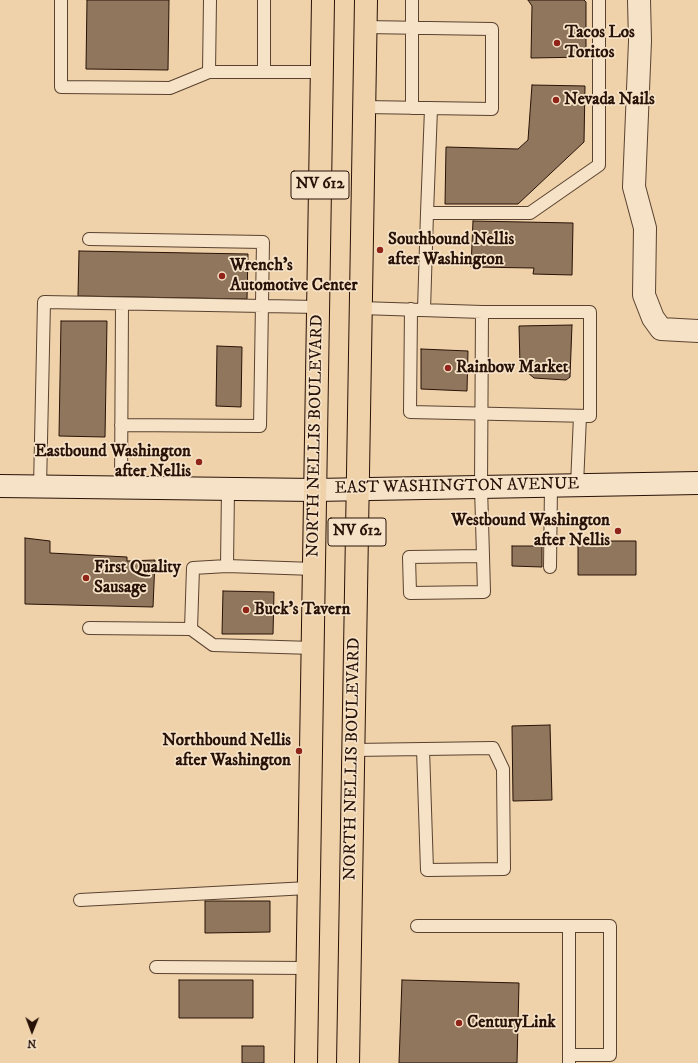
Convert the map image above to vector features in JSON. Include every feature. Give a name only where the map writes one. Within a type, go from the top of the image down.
[{"type":"main road","name":"NORTH NELLIS BOULEVARD","points":[[306,1063],[323,0]]},
{"type":"main road","name":"NORTH NELLIS BOULEVARD","points":[[348,1063],[366,0]]},
{"type":"main road","points":[[640,0],[640,41],[634,187],[645,228],[644,295],[653,318],[661,329],[698,331]]},
{"type":"main road","name":"EAST WASHINGTON AVENUE","points":[[0,486],[315,490],[698,483]]},
{"type":"lane","points":[[62,0],[61,87],[170,88],[209,72],[322,72]]},
{"type":"lane","points":[[209,72],[210,0]]},
{"type":"lane","points":[[264,0],[264,72]]},
{"type":"lane","points":[[412,0],[412,108]]},
{"type":"lane","points":[[427,212],[530,213],[599,165],[599,0]]},
{"type":"lane","points":[[364,108],[492,109],[492,29],[365,27]]},
{"type":"lane","points":[[424,310],[431,109]]},
{"type":"lane","points":[[89,239],[263,242],[260,426],[121,425]]},
{"type":"lane","points":[[40,487],[44,302],[318,307]]},
{"type":"lane","points":[[121,488],[122,304]]},
{"type":"lane","points":[[361,308],[411,309],[482,312],[590,312],[590,416],[410,412],[411,309]]},
{"type":"lane","points":[[482,312],[481,487],[483,556],[484,592],[410,593],[409,557],[483,556]]},
{"type":"lane","points":[[577,485],[580,416]]},
{"type":"lane","points":[[550,567],[551,486]]},
{"type":"lane","points":[[227,566],[228,489]]},
{"type":"lane","points":[[191,630],[193,568],[227,566],[314,569]]},
{"type":"lane","points":[[89,628],[191,630],[213,645],[312,648]]},
{"type":"lane","points":[[354,750],[423,749],[492,748],[502,769],[504,869],[427,870],[423,749]]},
{"type":"lane","points":[[80,900],[308,888]]},
{"type":"lane","points":[[417,926],[569,926],[610,926],[610,1056],[569,1059],[569,926]]},
{"type":"lane","points":[[156,967],[307,968]]},
{"type":"building","points":[[87,0],[169,0],[168,70],[86,69]]},
{"type":"building","points":[[528,0],[584,0],[586,2],[586,57],[531,58],[532,6]]},
{"type":"building","points":[[532,85],[585,86],[584,142],[518,204],[445,204],[446,147],[518,149],[528,140]]},
{"type":"building","points":[[473,221],[573,223],[572,275],[533,274],[534,268],[471,267]]},
{"type":"building","points":[[79,251],[248,254],[247,299],[78,296]]},
{"type":"building","points":[[61,321],[107,321],[105,437],[59,436]]},
{"type":"building","points":[[572,325],[570,377],[566,380],[534,378],[520,366],[519,326]]},
{"type":"building","points":[[217,346],[242,347],[241,407],[216,406]]},
{"type":"building","points":[[421,349],[468,351],[467,391],[421,389]]},
{"type":"building","points":[[25,538],[50,541],[50,553],[127,557],[127,561],[155,560],[153,607],[25,604]]},
{"type":"building","points":[[589,541],[636,541],[636,575],[578,575],[578,544],[589,544]]},
{"type":"building","points":[[512,546],[542,546],[542,567],[512,566]]},
{"type":"building","points":[[223,591],[274,592],[273,634],[222,634]]},
{"type":"building","points":[[550,725],[552,800],[513,801],[512,726]]},
{"type":"building","points":[[205,901],[270,901],[270,932],[205,933]]},
{"type":"building","points":[[179,980],[253,980],[253,1018],[179,1018]]},
{"type":"building","name":"CenturyLink","points":[[402,980],[519,983],[517,1063],[399,1063]]},
{"type":"building","points":[[242,1046],[264,1046],[264,1063],[242,1063]]},
{"type":"place","name":"Tacos Los Toritos","points":[[557,43]]},
{"type":"place","name":"Nevada Nails","points":[[556,100]]},
{"type":"place","name":"Southbound Nellis after Washington","points":[[380,250]]},
{"type":"place","name":"Wrench's Automotive Center","points":[[222,276]]},
{"type":"place","name":"Rainbow Market","points":[[448,368]]},
{"type":"place","name":"Eastbound Washington after Nellis","points":[[199,462]]},
{"type":"place","name":"Westbound Washington after Nellis","points":[[618,531]]},
{"type":"place","name":"First Quality Sausage","points":[[86,578]]},
{"type":"place","name":"Buck's Tavern","points":[[246,610]]},
{"type":"place","name":"Northbound Nellis after Washington","points":[[299,751]]},
{"type":"place","name":"CenturyLink","points":[[459,1023]]}]
